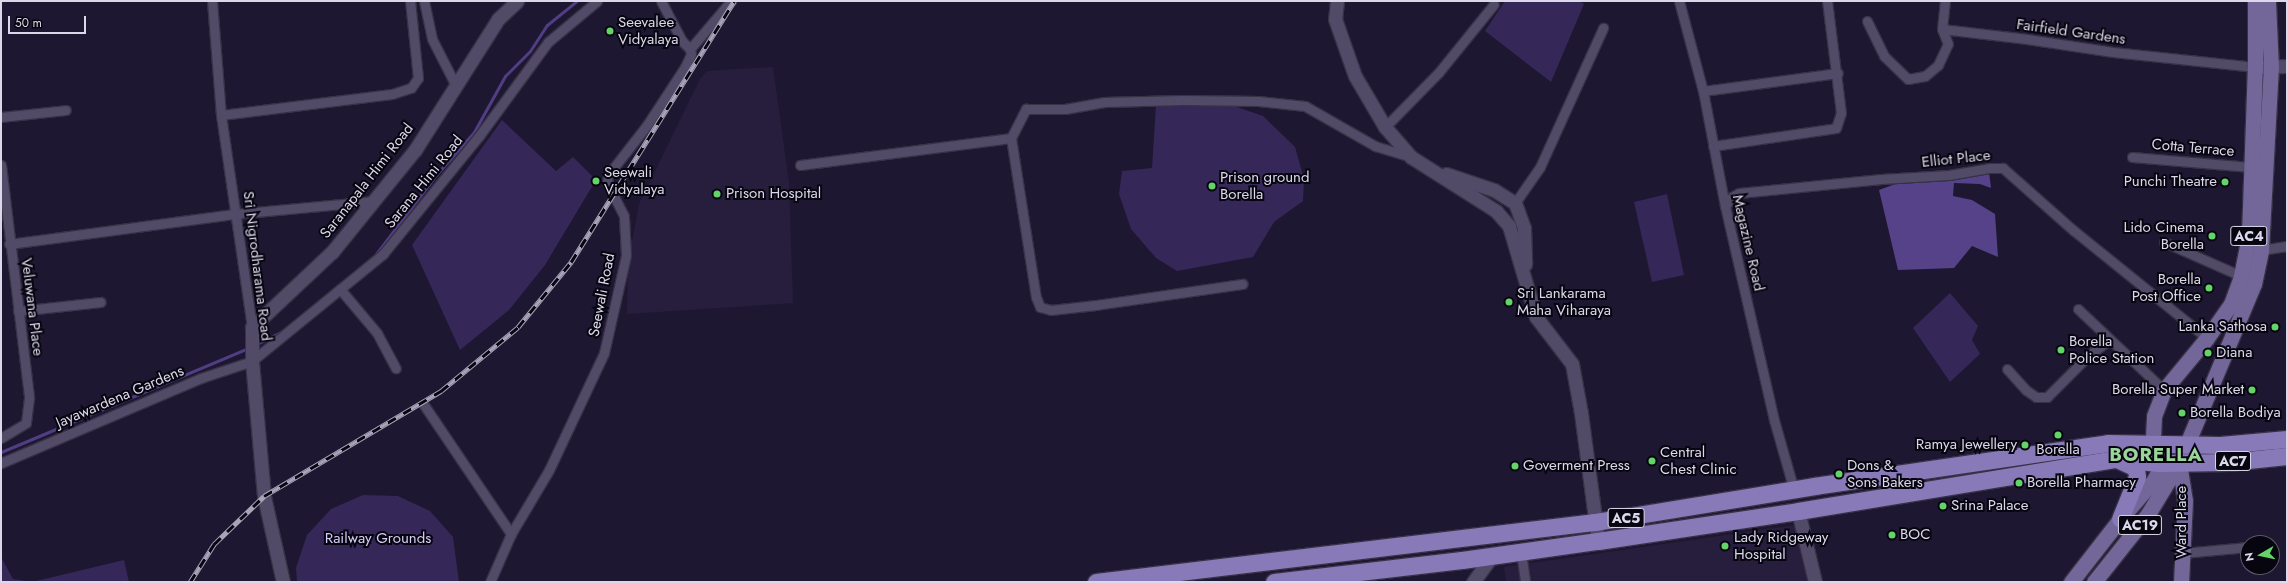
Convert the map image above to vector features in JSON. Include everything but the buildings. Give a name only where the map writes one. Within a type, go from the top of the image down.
[{"type":"highway","name":"AC7","points":[[2186,444],[2220,445],[2287,439]]},
{"type":"highway","name":"AC5","points":[[1096,582],[1595,522],[1794,490],[2108,443],[2154,444]]},
{"type":"highway","points":[[2154,444],[2186,444]]},
{"type":"highway","name":"AC7","points":[[2179,463],[2229,462],[2287,456]]},
{"type":"highway","name":"AC5","points":[[1274,582],[1492,556],[1598,541],[1798,511],[2116,459],[2159,463]]},
{"type":"highway","points":[[2116,459],[2136,468],[2137,477],[2120,519]]},
{"type":"highway","points":[[2159,463],[2179,463]]},
{"type":"main road","name":"AC4","points":[[2154,444],[2154,416],[2164,390],[2207,338],[2231,304],[2241,276],[2249,236],[2255,67],[2255,1]]},
{"type":"main road","name":"AC4","points":[[2186,444],[2246,305],[2254,284],[2261,250],[2271,68],[2268,1]]},
{"type":"main road","points":[[2154,444],[2159,463]]},
{"type":"main road","points":[[2179,463],[2186,444]]},
{"type":"main road","name":"AC19","points":[[2071,582],[2120,519],[2154,480],[2159,463]]},
{"type":"main road","name":"AC19","points":[[2094,582],[2148,514],[2179,463]]},
{"type":"main road","name":"Ward Place","points":[[2179,463],[2185,501],[2181,582]]},
{"type":"street","points":[[212,1],[217,1]]},
{"type":"street","name":"Sri Nigrodharama Road","points":[[212,1],[221,115],[251,331],[264,496],[283,582]]},
{"type":"street","points":[[221,115],[392,94],[411,88],[418,78],[410,1]]},
{"type":"street","points":[[424,1],[432,39],[456,86]]},
{"type":"street","name":"Saranapala Himi Road","points":[[251,331],[332,252],[374,201],[415,150],[498,20],[517,1]]},
{"type":"street","name":"Sarana Himi Road","points":[[252,357],[383,254],[479,136],[548,42],[597,1]]},
{"type":"street","points":[[661,1],[682,41],[690,49],[732,1]]},
{"type":"street","points":[[1337,1],[1335,19],[1355,76],[1385,127],[1411,157]]},
{"type":"street","name":"Magazine Road","points":[[1678,1],[1703,91],[1725,206],[1774,420],[1794,490]]},
{"type":"street","points":[[1713,146],[1836,128],[1841,113],[1838,73],[1827,1]]},
{"type":"street","points":[[1867,21],[1884,56],[1908,79],[1924,76],[1938,66],[1948,44],[1942,29],[1945,1]]},
{"type":"street","points":[[1385,127],[1440,72],[1494,4]]},
{"type":"street","points":[[1515,203],[1540,167],[1603,28]]},
{"type":"street","name":"Fairfield Gardens","points":[[1942,29],[2027,39],[2113,52],[2255,67]]},
{"type":"street","name":"Seewali Road","points":[[490,582],[511,534],[548,470],[604,353],[626,255],[624,216],[607,182],[608,175],[647,125],[685,66],[690,49]]},
{"type":"street","points":[[2255,67],[2271,68],[2287,66]]},
{"type":"street","points":[[1703,91],[1838,73]]},
{"type":"street","points":[[1242,284],[1096,305],[1051,310],[1040,307],[1036,297],[1010,138],[1026,109],[1064,109],[1104,102],[1258,102],[1305,106],[1375,146],[1411,157],[1496,211],[1509,226],[1536,317],[1572,364],[1581,413],[1598,541]]},
{"type":"street","points":[[1,117],[66,110]]},
{"type":"street","points":[[800,165],[1010,138]]},
{"type":"street","name":"Cotta Terrace","points":[[2132,158],[2251,167]]},
{"type":"street","name":"Veluwana Place","points":[[1,165],[9,244],[30,398],[26,423],[1,438]]},
{"type":"street","name":"Elliot Place","points":[[1725,206],[1732,197],[1739,193],[1880,179],[1949,175],[1990,168],[2003,168],[2073,230],[2207,338]]},
{"type":"street","points":[[1431,169],[1494,190],[1515,203],[1524,228],[1526,282]]},
{"type":"street","points":[[9,244],[234,214],[374,201]]},
{"type":"street","points":[[2164,242],[2241,276]]},
{"type":"street","points":[[2261,250],[2287,246]]},
{"type":"street","points":[[340,289],[377,333],[396,368]]},
{"type":"street","points":[[18,311],[101,302]]},
{"type":"street","points":[[2078,309],[2109,340],[2164,390]]},
{"type":"street","points":[[2007,369],[2026,390],[2036,396],[2047,397],[2090,354],[2109,340]]},
{"type":"street","name":"Jayawardena Gardens","points":[[1,463],[252,357]]},
{"type":"street","points":[[424,405],[511,534]]},
{"type":"street","points":[[1798,511],[1815,582]]},
{"type":"street","points":[[2183,553],[2240,548]]},
{"type":"street","points":[[1521,552],[1525,582]]},
{"type":"street","points":[[1473,582],[1492,556]]},
{"type":"shaded area","name":"Prison Hospital","points":[[773,67],[789,183],[793,303],[627,314],[628,264],[639,204],[700,79],[707,71]]},
{"type":"shaded area","points":[[1989,172],[1991,188],[1980,184],[1954,183],[1953,196],[1972,200],[1995,214],[1998,257],[1972,246],[1954,268],[1898,270],[1879,190],[1909,179]]},
{"type":"shaded area","name":"Lady Ridgeway Hospital","points":[[1795,525],[1810,582],[1506,582],[1504,567]]},
{"type":"green space","points":[[1505,1],[1580,1],[1584,4],[1551,82],[1485,31]]},
{"type":"green space","name":"Prison ground Borella","points":[[1186,102],[1237,107],[1263,116],[1295,147],[1304,179],[1303,201],[1274,222],[1253,257],[1177,271],[1156,258],[1131,229],[1119,194],[1122,171],[1152,168],[1156,105]]},
{"type":"green space","points":[[502,120],[556,171],[573,157],[596,180],[545,265],[509,310],[460,350],[412,245]]},
{"type":"green space","points":[[1667,194],[1684,275],[1652,282],[1634,202]]},
{"type":"green space","points":[[1950,293],[1978,326],[1972,340],[1980,354],[1950,382],[1913,328]]},
{"type":"green space","name":"Railway Grounds","points":[[363,495],[398,496],[430,511],[453,537],[459,582],[297,582],[296,568],[307,535],[331,509]]},
{"type":"green space","points":[[1,557],[13,579],[32,582],[1,582]]},
{"type":"green space","points":[[124,560],[129,582],[32,582]]},
{"type":"waterway","points":[[376,254],[436,175],[474,132],[505,76],[530,51],[547,25],[577,1]]},
{"type":"waterway","points":[[255,345],[284,330]]},
{"type":"waterway","points":[[1,452],[248,348]]},
{"type":"railway","points":[[190,582],[214,544],[264,496],[441,391],[518,327],[571,262],[734,1]]},
{"type":"place","name":"Seevalee Vidyalaya","points":[[610,31]]},
{"type":"place","name":"Seewali Vidyalaya","points":[[596,181]]},
{"type":"place","name":"Punchi Theatre","points":[[2225,182]]},
{"type":"place","name":"Prison ground Borella","points":[[1212,186]]},
{"type":"place","name":"Prison Hospital","points":[[717,194]]},
{"type":"place","name":"Lido Cinema Borella","points":[[2212,236]]},
{"type":"place","name":"Borella Post Office","points":[[2209,288]]},
{"type":"place","name":"Sri Lankarama Maha Viharaya","points":[[1509,302]]},
{"type":"place","name":"Lanka Sathosa","points":[[2275,327]]},
{"type":"place","name":"Borella Police Station","points":[[2061,350]]},
{"type":"place","name":"Diana","points":[[2208,353]]},
{"type":"place","name":"Borella Super Market","points":[[2252,390]]},
{"type":"place","name":"Borella Bodiya","points":[[2182,413]]},
{"type":"place","name":"Borella","points":[[2058,435]]},
{"type":"place","name":"Ramya Jewellery","points":[[2025,445]]},
{"type":"place","name":"Central Chest Clinic","points":[[1652,461]]},
{"type":"place","name":"Goverment Press","points":[[1515,466]]},
{"type":"place","name":"Dons & Sons Bakers","points":[[1839,474]]},
{"type":"place","name":"Borella Pharmacy","points":[[2019,483]]},
{"type":"place","name":"Srina Palace","points":[[1943,506]]},
{"type":"place","name":"BOC","points":[[1892,535]]},
{"type":"place","name":"Lady Ridgeway Hospital","points":[[1725,546]]},
{"type":"district","name":"BORELLA","points":[[2156,455]]}]
